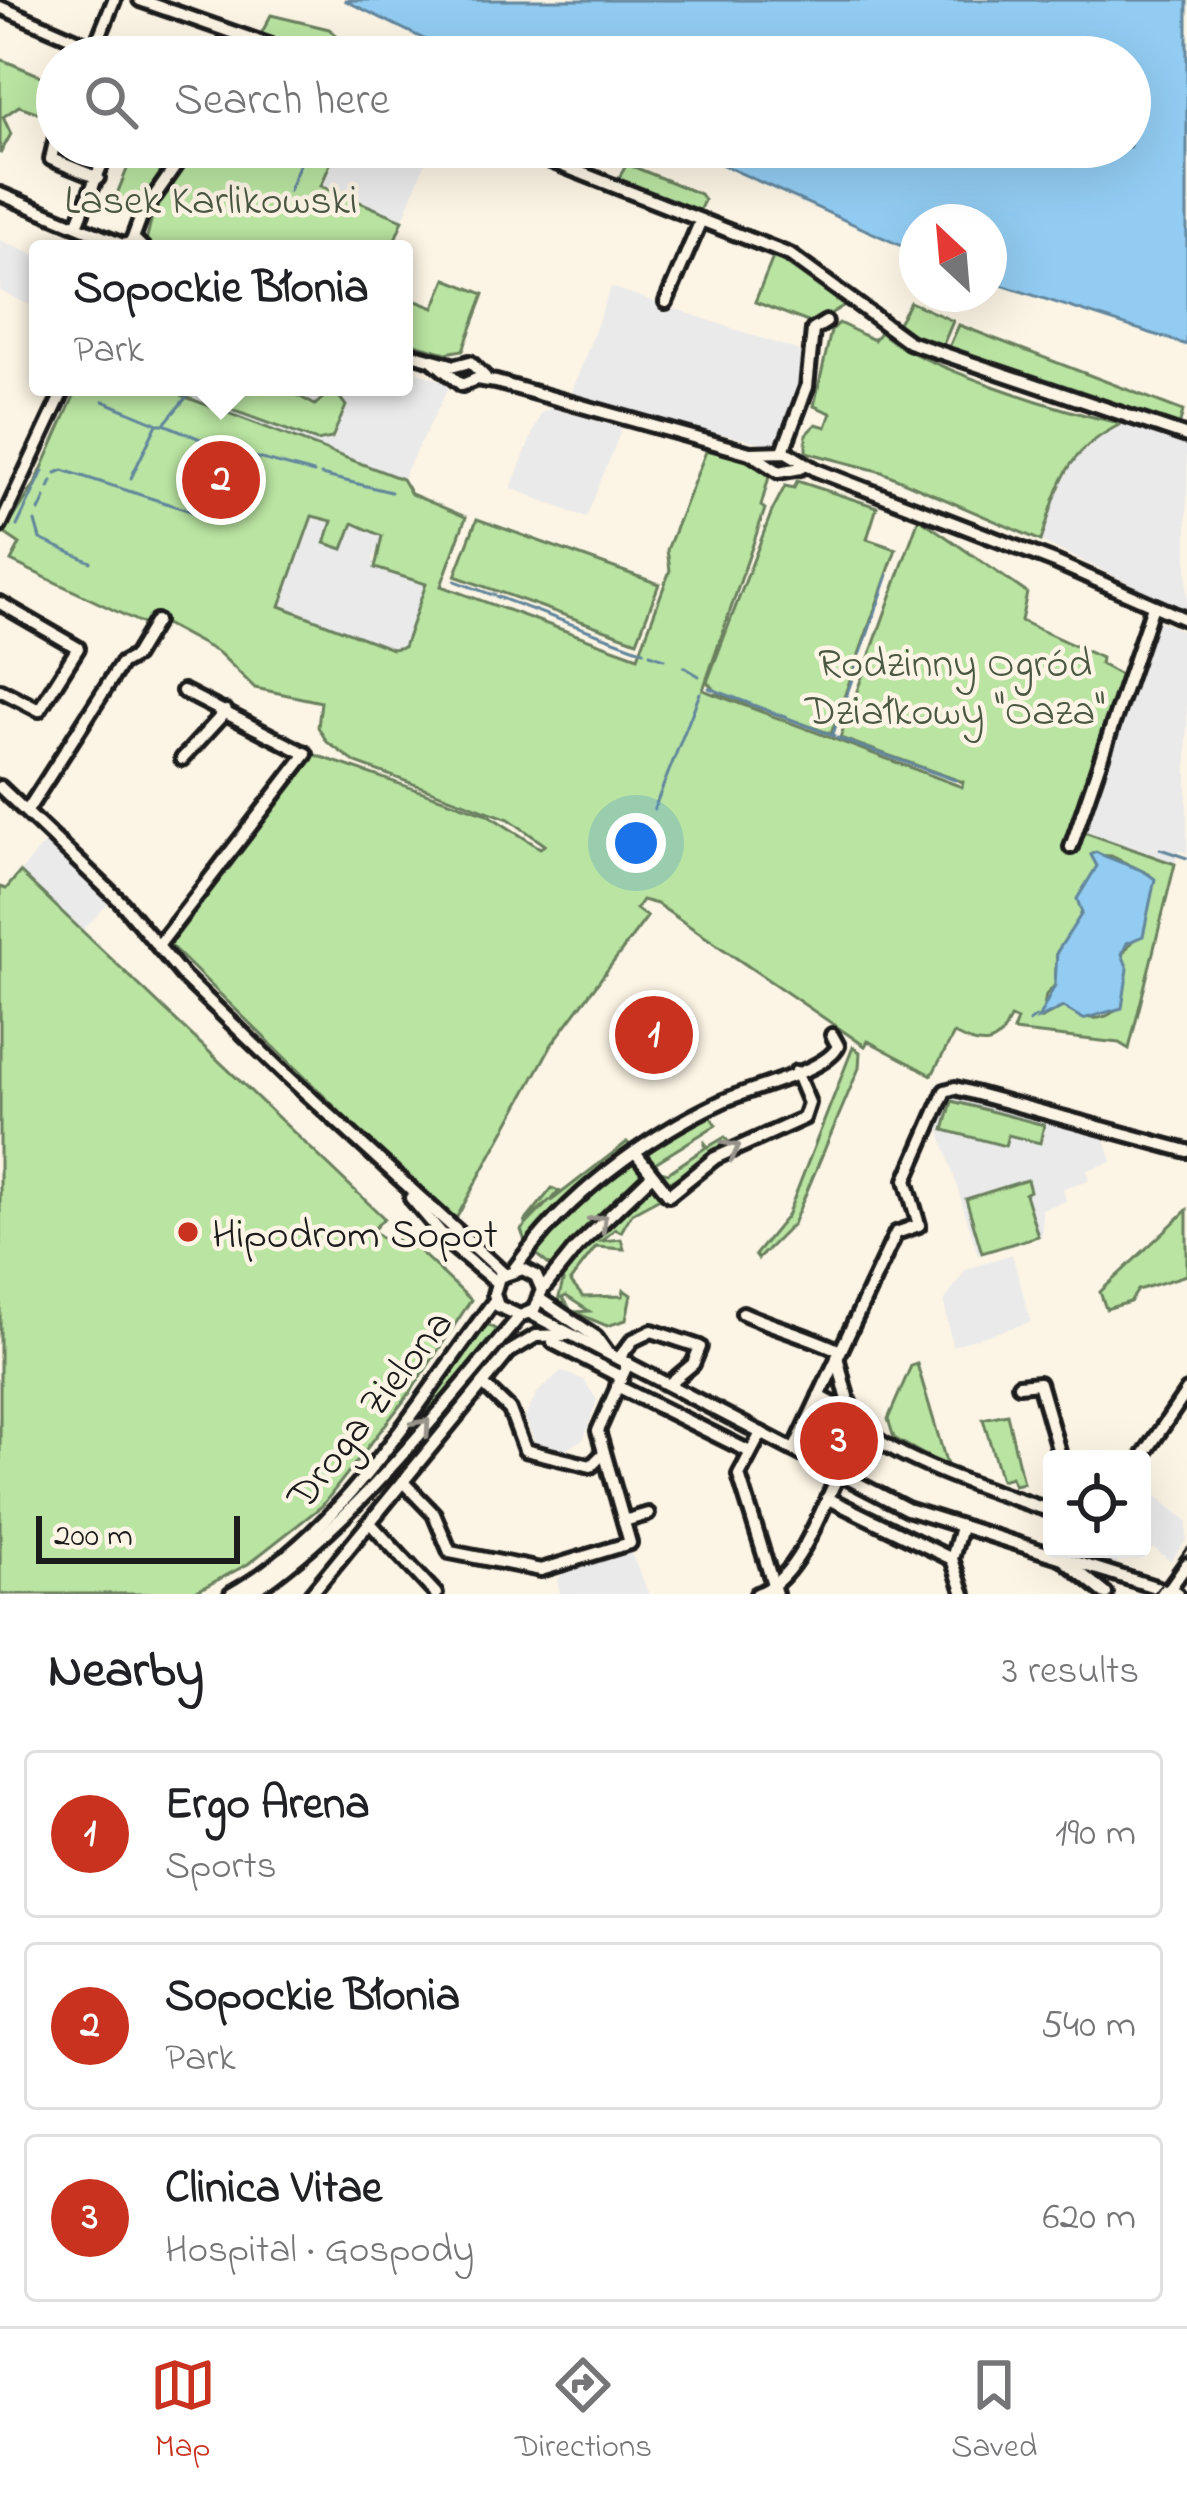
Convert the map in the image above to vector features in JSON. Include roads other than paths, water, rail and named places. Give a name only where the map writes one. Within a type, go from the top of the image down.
[{"type":"street","points":[[99,36],[114,0]]},
{"type":"street","points":[[140,0],[243,36]]},
{"type":"street","points":[[0,7],[60,36]]},
{"type":"street","points":[[73,168],[98,178]]},
{"type":"street","points":[[77,225],[101,168]]},
{"type":"street","points":[[131,240],[142,214],[174,168]]},
{"type":"street","points":[[568,168],[797,260],[909,342],[1187,436]]},
{"type":"street","points":[[0,194],[112,240]]},
{"type":"street","points":[[666,302],[700,220]]},
{"type":"street","points":[[784,458],[807,387],[812,330],[826,322]]},
{"type":"street","points":[[413,355],[454,370],[462,385],[477,376]]},
{"type":"street","points":[[454,370],[470,362],[477,376],[496,382],[784,458],[1037,555],[1187,623]]},
{"type":"street","points":[[0,526],[61,396]]},
{"type":"street","points":[[0,492],[16,498]]},
{"type":"street","points":[[1127,595],[1187,623]]},
{"type":"street","points":[[0,603],[78,648],[36,711],[0,690]]},
{"type":"street","points":[[1071,847],[1152,609]]},
{"type":"street","points":[[27,811],[121,664],[135,656],[156,621]]},
{"type":"street","points":[[158,946],[306,754],[183,691]]},
{"type":"street","points":[[182,759],[226,711]]},
{"type":"street","points":[[0,788],[120,901],[158,946],[406,1190],[505,1275],[530,1271],[541,1295],[596,1337],[606,1351]]},
{"type":"street","points":[[832,1035],[838,1046],[833,1056],[722,1101],[635,1152],[579,1198],[505,1275],[495,1300],[502,1310],[525,1314],[606,1351],[908,1509],[1043,1548]]},
{"type":"street","points":[[635,1152],[669,1195],[701,1165],[804,1118],[809,1102],[796,1072]]},
{"type":"street","points":[[794,1450],[896,1233],[920,1226],[906,1180],[945,1091],[955,1088],[1187,1151]]},
{"type":"street","points":[[525,1314],[600,1222],[652,1175]]},
{"type":"street","name":"Droga Zielona","points":[[230,1594],[281,1561],[331,1514],[495,1300]]},
{"type":"street","points":[[743,1313],[774,1327],[791,1328],[838,1354],[854,1415]]},
{"type":"street","name":"Droga Zielona","points":[[249,1594],[323,1537],[525,1314]]},
{"type":"street","points":[[404,1483],[434,1514],[450,1552],[536,1570],[630,1543],[599,1420],[619,1381],[632,1340],[652,1331],[700,1347],[692,1364],[669,1384]]},
{"type":"street","points":[[311,1594],[521,1343],[571,1335]]},
{"type":"street","points":[[553,1342],[750,1452]]},
{"type":"street","points":[[576,1372],[584,1358]]},
{"type":"street","points":[[1018,1385],[1040,1383],[1059,1450]]},
{"type":"street","points":[[483,1384],[510,1410],[523,1446],[532,1455],[590,1466],[604,1453]]},
{"type":"street","points":[[1147,1450],[1187,1391]]},
{"type":"street","points":[[819,1396],[854,1415],[865,1429],[956,1479],[1043,1508]]},
{"type":"street","points":[[761,1433],[740,1474],[774,1590]]},
{"type":"street","points":[[757,1594],[774,1590],[839,1474]]},
{"type":"street","points":[[827,1498],[952,1559]]},
{"type":"street","points":[[624,1521],[648,1514]]},
{"type":"street","points":[[371,1525],[436,1594]]},
{"type":"street","points":[[962,1527],[952,1559],[964,1594]]},
{"type":"street","points":[[1066,1558],[1101,1590]]},
{"type":"street","points":[[1074,1558],[1170,1593],[1187,1564]]},
{"type":"street","points":[[1099,1568],[1101,1590]]},
{"type":"street","points":[[324,1580],[334,1594]]},
{"type":"water","points":[[344,0],[1187,0],[1187,345],[1007,287],[1007,204],[899,204],[899,245],[729,168],[1151,168],[1151,36],[418,36]]},
{"type":"water","points":[[1096,852],[1155,879],[1143,936],[1127,943],[1122,954],[1128,969],[1122,1008],[1083,1019],[1063,1007],[1038,1019],[1055,985],[1057,952],[1082,913],[1077,899],[1097,866],[1091,855]]},
{"type":"waterway","points":[[289,191],[298,168]]},
{"type":"waterway","points":[[131,478],[157,424],[164,424],[187,396]]},
{"type":"waterway","points":[[103,401],[156,423]]},
{"type":"waterway","points":[[164,424],[222,448]]},
{"type":"waterway","points":[[239,453],[314,473]]},
{"type":"waterway","points":[[56,473],[63,470],[228,523]]},
{"type":"waterway","points":[[17,526],[43,471]]},
{"type":"waterway","points":[[321,475],[391,492]]},
{"type":"waterway","points":[[49,488],[52,481]]},
{"type":"waterway","points":[[39,511],[45,498]]},
{"type":"waterway","points":[[35,521],[40,539],[91,562]]},
{"type":"waterway","points":[[861,653],[888,575]]},
{"type":"waterway","points":[[455,581],[644,651]]},
{"type":"waterway","points":[[650,654],[664,659]]},
{"type":"waterway","points":[[833,734],[859,659]]},
{"type":"waterway","points":[[684,667],[699,676]]},
{"type":"waterway","points":[[709,688],[834,736]]},
{"type":"waterway","points":[[654,809],[700,693]]},
{"type":"waterway","points":[[837,738],[955,780]]},
{"type":"waterway","points":[[1160,849],[1187,858]]},
{"type":"waterway","points":[[1029,1022],[1036,1017]]},
{"type":"tram line","points":[[1154,1594],[1187,1548]]},
{"type":"place","name":"Sopockie Błonia","points":[[221,480]]},
{"type":"place","name":"Ergo Arena","points":[[654,1035]]},
{"type":"place","name":"Hipodrom Sopot","points":[[188,1232]]},
{"type":"place","name":"Clinica Vitae","points":[[839,1441]]},
{"type":"park label","name":"Lasek Karlikowski","points":[[211,198]]},
{"type":"park label","name":"Rodzinny Ogród Działkowy \"Oaza\"","points":[[955,685]]}]
